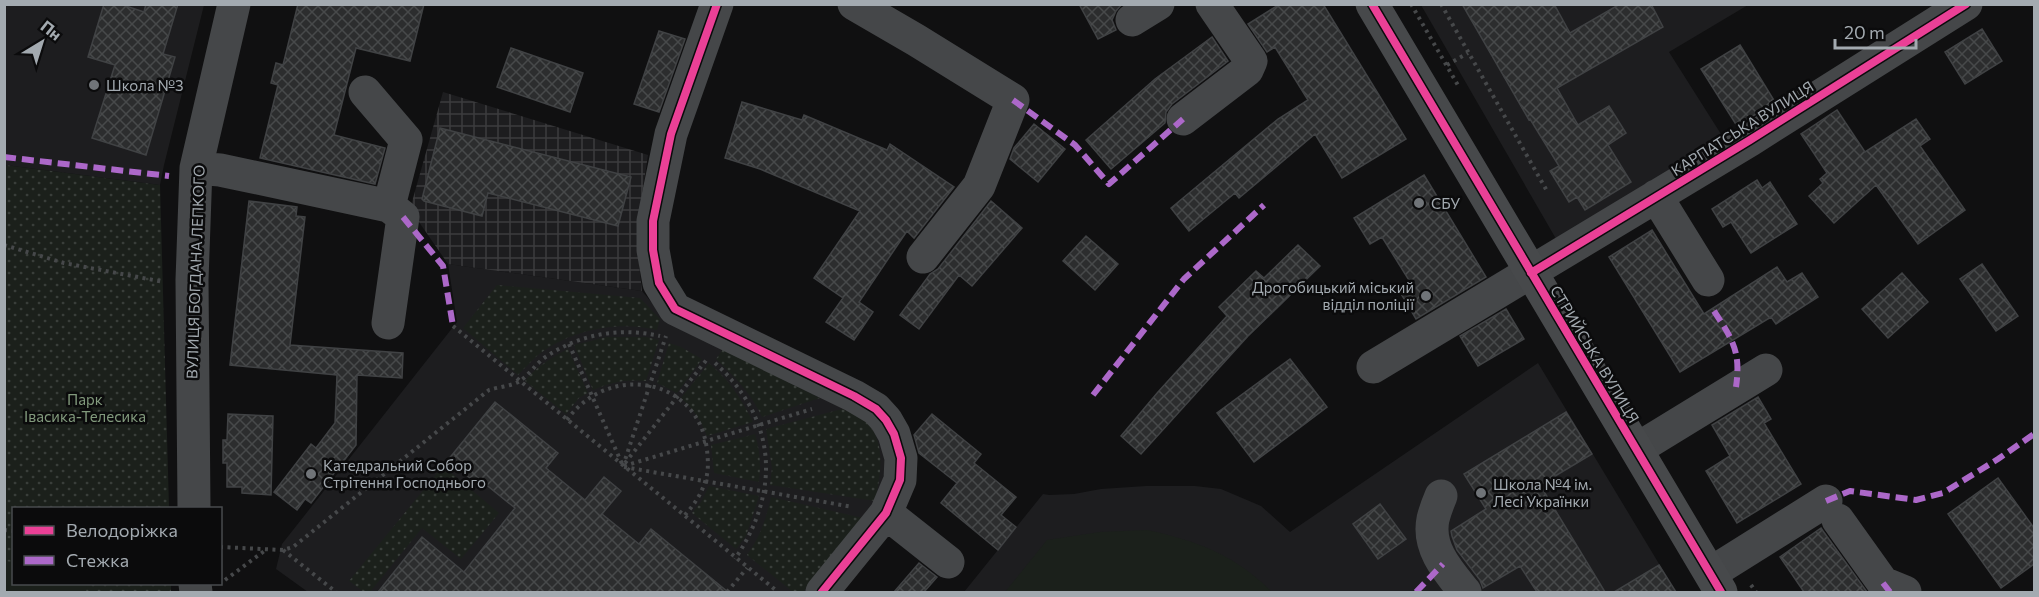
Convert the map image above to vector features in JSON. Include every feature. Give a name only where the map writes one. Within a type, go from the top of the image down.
[{"type":"main road","name":"СТРИЙСЬКА ВУЛИЦЯ","points":[[1372,4],[1716,583]]},
{"type":"street","name":"ВУЛИЦЯ БОГДАНА ЛЕПКОГО","points":[[194,507],[192,280],[196,168],[234,4]]},
{"type":"street","points":[[717,4],[671,134],[652,221],[653,250],[659,283],[675,309],[854,396],[876,409],[894,434],[901,458],[900,480],[886,513],[822,592]]},
{"type":"street","points":[[1183,120],[1246,70],[1251,61],[1212,4]]},
{"type":"street","name":"КАРПАТСЬКА ВУЛИЦЯ","points":[[1373,367],[1656,196],[1966,4]]},
{"type":"street","points":[[874,9],[1013,100],[979,186],[923,257]]},
{"type":"street","points":[[365,92],[406,140],[389,206]]},
{"type":"street","points":[[196,168],[220,170],[389,206],[403,217],[388,323]]},
{"type":"street","points":[[1656,196],[1708,280]]},
{"type":"street","points":[[1637,449],[1766,369]]},
{"type":"street","points":[[1441,496],[1433,520],[1432,538],[1443,564],[1465,592]]},
{"type":"street","points":[[1716,583],[1832,511],[1883,583],[1905,592]]},
{"type":"street","points":[[886,513],[948,562]]},
{"type":"path","points":[[1412,4],[1447,65],[1468,53]]},
{"type":"path","points":[[1441,4],[1547,190]]},
{"type":"path","points":[[4,245],[64,263],[156,282],[192,280]]},
{"type":"path","points":[[453,326],[778,592]]},
{"type":"path","points":[[623,466],[669,326]]},
{"type":"path","points":[[222,547],[283,550],[293,547],[489,390],[520,381],[542,360],[569,344],[587,337],[627,331],[673,339]]},
{"type":"path","points":[[569,344],[623,466]]},
{"type":"path","points":[[702,353],[730,377],[747,399],[764,447],[765,491],[759,515],[749,538],[735,559]]},
{"type":"path","points":[[623,466],[708,358]]},
{"type":"path","points":[[567,420],[573,411],[592,395],[610,387],[630,384],[650,385],[677,398],[695,417],[706,441],[708,461],[706,481],[697,500],[684,516]]},
{"type":"path","points":[[623,466],[854,396]]},
{"type":"path","points":[[623,466],[886,513]]},
{"type":"path","points":[[222,582],[268,549]]},
{"type":"path","points":[[283,550],[336,592]]},
{"type":"path","points":[[728,592],[747,568]]},
{"type":"shaded area","name":"Школа №3","points":[[5,5],[204,5],[160,185],[5,165]]},
{"type":"shaded area","points":[[1421,5],[1748,5],[1669,52],[1726,142],[1559,244]]},
{"type":"shaded area","points":[[443,92],[648,155],[638,221],[638,255],[642,291],[448,264],[410,209]]},
{"type":"shaded area","points":[[448,264],[642,291],[664,317],[870,418],[887,458],[879,503],[810,592],[308,592],[276,569],[282,544],[457,322]]},
{"type":"shaded area","name":"Школа №4 ім. Лесі Українки","points":[[1538,363],[1676,592],[964,592],[1043,494],[1074,494],[1101,489],[1146,486],[1195,486],[1221,489],[1261,506],[1290,532]]},
{"type":"green space","name":"Парк Івасика-Телесика","points":[[5,165],[160,185],[169,507],[12,507],[12,585],[171,585],[171,592],[5,592]]},
{"type":"green space","points":[[497,285],[640,298],[660,319],[657,330],[626,326],[579,333],[551,346],[538,355],[518,375],[463,328]]},
{"type":"green space","points":[[607,337],[646,337],[659,340],[646,381],[619,382],[593,390],[574,345]]},
{"type":"green space","points":[[669,343],[702,359],[677,393],[657,383]]},
{"type":"green space","points":[[568,349],[588,393],[579,398],[566,414],[525,381],[534,371]]},
{"type":"green space","points":[[723,349],[820,398],[762,417],[742,386],[716,359]]},
{"type":"green space","points":[[709,363],[734,390],[753,422],[707,436],[696,415],[681,398]]},
{"type":"green space","points":[[842,409],[862,417],[876,437],[880,469],[875,501],[770,485],[772,468],[766,429]]},
{"type":"green space","points":[[755,434],[760,458],[759,482],[714,473],[711,445]]},
{"type":"green space","points":[[443,466],[499,513],[461,559],[422,528],[370,592],[364,592],[349,581]]},
{"type":"green space","points":[[709,486],[759,496],[746,536],[736,549],[692,513]]},
{"type":"green space","points":[[771,497],[863,518],[803,592],[793,592],[747,555],[762,528]]},
{"type":"green space","points":[[1147,530],[1183,539],[1215,551],[1244,568],[1272,592],[1005,592],[1047,540],[1100,532]]},
{"type":"green space","points":[[5,561],[12,562],[12,585],[87,585],[86,592],[5,592]]},
{"type":"building","points":[[104,4],[120,4],[144,12],[146,4],[178,4],[163,54],[175,57],[146,155],[92,138],[115,65],[88,57]]},
{"type":"building","points":[[298,4],[424,4],[410,61],[356,48],[334,135],[385,148],[375,184],[260,158],[278,85],[271,83],[276,63],[283,65]]},
{"type":"building","points":[[1079,4],[1122,4],[1112,20],[1116,30],[1098,39]]},
{"type":"building","points":[[1280,4],[1323,4],[1406,139],[1342,178],[1315,134],[1239,198],[1235,193],[1189,231],[1171,208],[1278,119],[1308,100],[1275,47],[1267,52],[1248,24]]},
{"type":"building","points":[[1462,4],[1554,4],[1570,33],[1620,4],[1651,4],[1663,27],[1557,88],[1578,125],[1609,106],[1626,133],[1608,145],[1631,182],[1585,210],[1577,197],[1569,202],[1550,171],[1559,166],[1529,120]]},
{"type":"building","points":[[1982,29],[2002,61],[1965,84],[1945,52]]},
{"type":"building","points":[[659,31],[685,39],[659,112],[634,104]]},
{"type":"building","points":[[1212,37],[1228,61],[1172,104],[1166,112],[1165,123],[1111,169],[1086,140],[1155,79]]},
{"type":"building","points":[[1740,45],[1775,102],[1737,126],[1701,69]]},
{"type":"building","points":[[511,48],[583,73],[570,112],[497,87]]},
{"type":"building","points":[[742,102],[802,120],[804,115],[887,150],[890,144],[954,187],[914,238],[907,231],[859,302],[873,312],[854,340],[826,322],[843,298],[814,278],[860,211],[760,169],[725,158]]},
{"type":"building","points":[[1837,110],[1865,152],[1916,119],[1930,139],[1920,146],[1965,210],[1918,244],[1876,185],[1834,223],[1809,196],[1823,183],[1820,179],[1827,173],[1801,134]]},
{"type":"building","points":[[1034,124],[1065,149],[1038,182],[1010,159],[1014,148]]},
{"type":"building","points":[[440,128],[631,177],[618,226],[488,193],[482,216],[424,201],[422,199]]},
{"type":"building","points":[[1424,175],[1486,277],[1416,319],[1400,292],[1412,285],[1382,237],[1370,244],[1354,218]]},
{"type":"building","points":[[1757,180],[1762,188],[1770,182],[1797,224],[1751,253],[1731,222],[1723,227],[1712,209]]},
{"type":"building","points":[[249,201],[297,207],[296,216],[305,217],[290,345],[403,353],[402,378],[357,375],[356,445],[311,503],[305,499],[297,510],[274,492],[311,444],[316,448],[335,423],[337,375],[230,365]]},
{"type":"building","points":[[991,201],[1022,228],[972,286],[959,275],[919,329],[900,315],[930,274],[938,269]]},
{"type":"building","points":[[1652,230],[1704,314],[1777,267],[1787,282],[1802,273],[1818,297],[1776,324],[1771,317],[1680,372],[1609,257]]},
{"type":"building","points":[[1086,236],[1118,264],[1095,290],[1063,261]]},
{"type":"building","points":[[1298,245],[1320,266],[1248,336],[1141,454],[1121,436],[1227,316],[1219,307],[1256,271],[1264,278]]},
{"type":"building","points":[[1982,264],[2018,316],[1996,331],[1960,279]]},
{"type":"building","points":[[1902,273],[1928,302],[1888,338],[1862,309]]},
{"type":"building","points":[[1506,309],[1524,339],[1478,366],[1460,336]]},
{"type":"building","points":[[1290,359],[1327,407],[1254,462],[1217,413]]},
{"type":"building","points":[[1758,397],[1771,419],[1764,423],[1801,484],[1737,523],[1706,471],[1730,456],[1712,425]]},
{"type":"building","points":[[495,402],[558,453],[546,468],[585,500],[604,477],[621,491],[602,514],[639,544],[651,529],[728,592],[378,592],[422,537],[464,572],[515,508],[479,479],[476,483],[448,460]]},
{"type":"building","points":[[1566,412],[1592,454],[1540,485],[1605,592],[1537,592],[1520,566],[1483,588],[1480,580],[1457,550],[1451,531],[1486,509],[1464,474]]},
{"type":"building","points":[[228,414],[273,416],[271,495],[242,493],[242,487],[227,487],[227,463],[223,463],[223,440],[227,440]]},
{"type":"building","points":[[932,414],[981,454],[974,463],[1016,497],[1001,515],[1016,527],[998,550],[941,503],[957,483],[919,453],[914,435]]},
{"type":"building","points":[[1998,478],[2034,528],[2034,564],[2001,588],[1948,514]]},
{"type":"building","points":[[1380,504],[1406,539],[1378,559],[1353,524]]},
{"type":"building","points":[[1821,528],[1867,592],[1804,592],[1780,557]]},
{"type":"building","points":[[919,563],[937,577],[924,592],[894,592]]},
{"type":"building","points":[[1659,565],[1676,592],[1614,592]]},
{"type":"marked path","points":[[1013,100],[1075,145],[1109,184],[1183,119]]},
{"type":"marked path","points":[[4,157],[169,176]]},
{"type":"marked path","points":[[1093,395],[1184,279],[1264,205]]},
{"type":"marked path","points":[[403,217],[443,266],[453,326]]},
{"type":"marked path","points":[[1714,311],[1734,347],[1737,364],[1736,387]]},
{"type":"marked path","points":[[1826,501],[1850,491],[1916,500],[1943,493],[2034,434]]},
{"type":"marked path","points":[[1416,592],[1443,564]]},
{"type":"marked path","points":[[1883,583],[1890,592]]},
{"type":"cycle path","points":[[717,4],[671,134],[653,221],[653,250],[659,283],[675,309],[854,396],[876,409],[894,434],[901,458],[900,480],[886,513],[822,592]]},
{"type":"cycle path","points":[[1372,4],[1721,592]]},
{"type":"cycle path","points":[[1531,273],[1750,140],[1966,4]]},
{"type":"place","name":"Школа №3","points":[[94,85]]},
{"type":"place","name":"СБУ","points":[[1419,203]]},
{"type":"place","name":"Дрогобицький міський відділ поліції","points":[[1426,296]]},
{"type":"place","name":"Катедральний Собор Стрітення Господнього","points":[[311,474]]},
{"type":"place","name":"Школа №4 ім. Лесі Українки","points":[[1481,493]]}]
